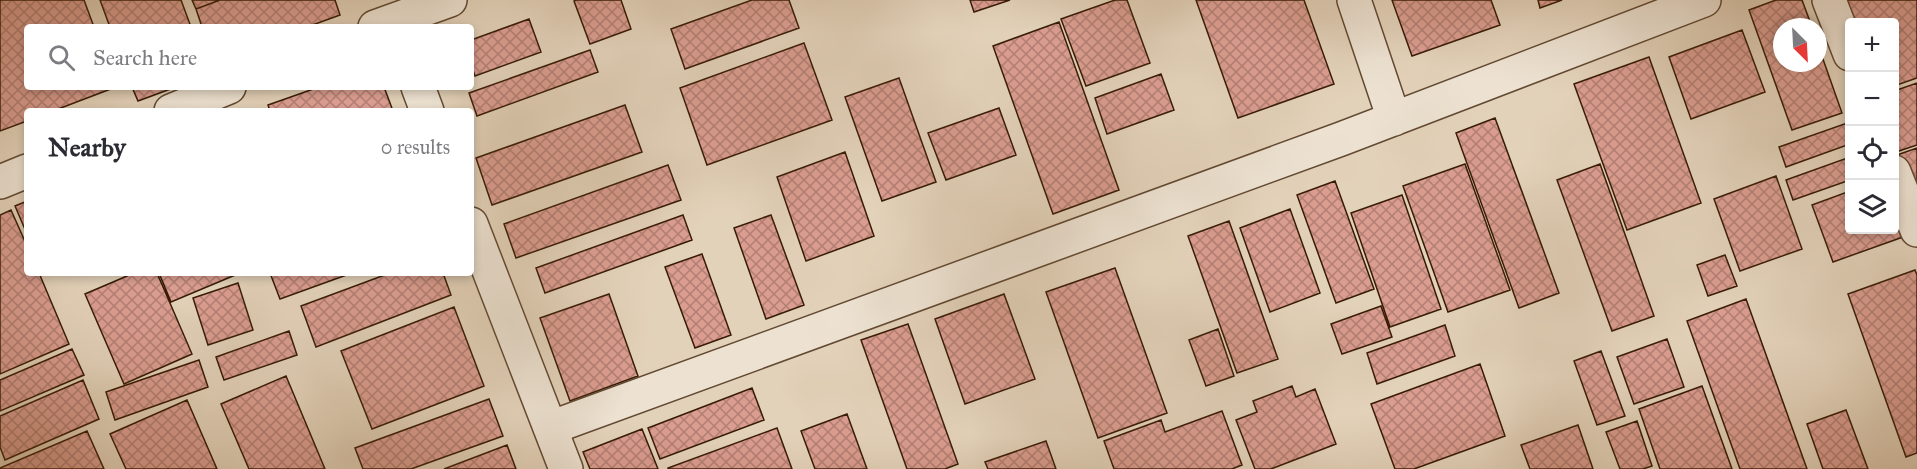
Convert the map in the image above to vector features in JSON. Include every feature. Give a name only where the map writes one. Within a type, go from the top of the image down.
[{"type":"street","points":[[387,18],[450,0]]},
{"type":"street","points":[[1354,0],[1394,119]]},
{"type":"street","points":[[550,428],[1394,119],[1704,0]]},
{"type":"street","points":[[1829,0],[1845,41]]},
{"type":"street","points":[[178,108],[223,90]]},
{"type":"street","points":[[419,90],[426,108]]},
{"type":"street","points":[[0,182],[24,172]]},
{"type":"street","points":[[1897,180],[1917,230]]},
{"type":"street","points":[[474,232],[566,469]]},
{"type":"building","points":[[0,0],[84,0],[93,24],[24,24],[24,90],[108,90],[61,108],[24,108],[24,122],[0,131]]},
{"type":"building","points":[[100,0],[181,0],[190,24],[109,24]]},
{"type":"building","points":[[192,0],[220,0],[196,9]]},
{"type":"building","points":[[220,0],[335,0],[340,15],[315,24],[201,24],[196,9]]},
{"type":"building","points":[[621,0],[631,29],[590,44],[574,1]]},
{"type":"building","points":[[752,0],[789,0],[799,28],[685,69],[671,29]]},
{"type":"building","points":[[970,0],[1010,0],[974,12]]},
{"type":"building","points":[[1115,0],[1127,0],[1150,63],[1086,86],[1061,19]]},
{"type":"building","points":[[1196,0],[1304,0],[1334,84],[1238,118]]},
{"type":"building","points":[[1392,0],[1491,0],[1500,25],[1412,56]]},
{"type":"building","points":[[1538,0],[1562,0],[1540,8]]},
{"type":"building","points":[[1776,0],[1802,0],[1809,18],[1773,18],[1773,72],[1827,70],[1842,113],[1792,130],[1749,10]]},
{"type":"building","points":[[1842,0],[1917,0],[1917,78],[1899,84],[1899,18],[1849,18]]},
{"type":"building","points":[[529,19],[541,52],[475,76],[474,39]]},
{"type":"building","points":[[1059,22],[1119,190],[1053,214],[993,46]]},
{"type":"building","points":[[1742,30],[1765,92],[1691,119],[1669,57]]},
{"type":"building","points":[[804,43],[832,120],[707,165],[680,88]]},
{"type":"building","points":[[590,50],[598,72],[477,116],[469,93]]},
{"type":"building","points":[[1649,57],[1701,203],[1627,230],[1574,84]]},
{"type":"building","points":[[1161,74],[1174,110],[1107,134],[1095,98]]},
{"type":"building","points":[[899,78],[936,182],[882,201],[845,97]]},
{"type":"building","points":[[1917,83],[1917,145],[1899,151],[1899,126],[1899,89]]},
{"type":"building","points":[[133,90],[168,90],[138,101]]},
{"type":"building","points":[[310,90],[385,90],[392,108],[269,108],[268,105]]},
{"type":"building","points":[[625,105],[642,152],[492,205],[476,158]]},
{"type":"building","points":[[999,108],[1016,155],[946,180],[928,133]]},
{"type":"building","points":[[1495,118],[1559,293],[1519,308],[1456,133]]},
{"type":"building","points":[[1845,124],[1845,146],[1786,167],[1779,147]]},
{"type":"building","points":[[1917,148],[1917,192],[1911,194],[1899,161],[1899,154]]},
{"type":"building","points":[[845,152],[874,236],[806,261],[777,177]]},
{"type":"building","points":[[1845,159],[1845,182],[1793,200],[1786,180]]},
{"type":"building","points":[[1465,164],[1510,290],[1448,312],[1403,186]]},
{"type":"building","points":[[1600,164],[1654,316],[1612,331],[1557,180]]},
{"type":"building","points":[[668,165],[681,200],[516,258],[504,224]]},
{"type":"building","points":[[1776,176],[1802,249],[1740,271],[1714,199]]},
{"type":"building","points":[[1335,181],[1374,289],[1336,303],[1297,195]]},
{"type":"building","points":[[1845,193],[1845,234],[1899,234],[1899,227],[1903,237],[1833,262],[1812,205]]},
{"type":"building","points":[[1402,195],[1441,309],[1390,327],[1351,213]]},
{"type":"building","points":[[24,202],[24,227],[15,206]]},
{"type":"building","points":[[1290,209],[1320,293],[1270,312],[1240,228]]},
{"type":"building","points":[[11,210],[24,239],[24,276],[40,276],[69,344],[0,374],[0,215]]},
{"type":"building","points":[[683,215],[692,240],[545,293],[536,268]]},
{"type":"building","points":[[771,215],[804,305],[766,319],[734,228]]},
{"type":"building","points":[[1229,221],[1278,359],[1237,373],[1188,236]]},
{"type":"building","points":[[702,254],[731,335],[695,348],[665,267]]},
{"type":"building","points":[[1725,255],[1737,286],[1708,296],[1697,265]]},
{"type":"building","points":[[1115,268],[1167,413],[1098,438],[1046,292]]},
{"type":"building","points":[[1915,270],[1917,275],[1917,453],[1906,457],[1848,294]]},
{"type":"building","points":[[127,276],[158,276],[192,354],[124,384],[85,294]]},
{"type":"building","points":[[160,276],[233,276],[171,302]]},
{"type":"building","points":[[271,276],[344,276],[280,299]]},
{"type":"building","points":[[382,276],[444,276],[451,295],[316,347],[301,306]]},
{"type":"building","points":[[238,283],[253,330],[208,345],[193,298]]},
{"type":"building","points":[[609,294],[638,376],[570,401],[540,318]]},
{"type":"building","points":[[1004,294],[1035,379],[965,404],[935,319]]},
{"type":"building","points":[[1746,299],[1807,469],[1740,469],[1687,321]]},
{"type":"building","points":[[1381,306],[1392,337],[1342,354],[1331,324]]},
{"type":"building","points":[[454,307],[484,386],[372,429],[341,351]]},
{"type":"building","points":[[908,324],[958,464],[945,469],[907,469],[861,340]]},
{"type":"building","points":[[1445,325],[1455,356],[1377,384],[1367,353]]},
{"type":"building","points":[[1218,329],[1234,376],[1206,386],[1189,340]]},
{"type":"building","points":[[289,331],[297,355],[224,380],[216,357]]},
{"type":"building","points":[[1667,339],[1684,387],[1634,404],[1617,357]]},
{"type":"building","points":[[72,349],[84,375],[0,411],[0,380]]},
{"type":"building","points":[[1601,351],[1625,416],[1597,425],[1574,361]]},
{"type":"building","points":[[199,360],[208,387],[115,420],[106,392]]},
{"type":"building","points":[[1480,364],[1505,436],[1414,469],[1395,469],[1371,404]]},
{"type":"building","points":[[286,376],[325,469],[249,469],[221,404]]},
{"type":"building","points":[[83,380],[99,419],[5,460],[0,447],[0,416]]},
{"type":"building","points":[[1292,386],[1296,397],[1315,389],[1336,444],[1271,469],[1255,469],[1236,420],[1257,412],[1253,401]]},
{"type":"building","points":[[1702,386],[1732,469],[1660,469],[1639,409]]},
{"type":"building","points":[[752,388],[764,420],[660,459],[648,428]]},
{"type":"building","points":[[489,399],[503,436],[411,469],[363,469],[355,448]]},
{"type":"building","points":[[187,400],[217,469],[126,469],[110,434]]},
{"type":"building","points":[[1846,410],[1868,469],[1823,469],[1807,424]]},
{"type":"building","points":[[1222,411],[1242,465],[1232,469],[1114,469],[1104,441],[1161,420],[1165,432]]},
{"type":"building","points":[[847,414],[867,469],[815,469],[801,431]]},
{"type":"building","points":[[1637,421],[1652,466],[1643,469],[1620,469],[1606,432]]},
{"type":"building","points":[[1578,425],[1593,469],[1530,469],[1521,445]]},
{"type":"building","points":[[777,428],[792,469],[668,469],[668,468]]},
{"type":"building","points":[[642,429],[658,469],[590,469],[583,452]]},
{"type":"building","points":[[87,431],[104,469],[0,469],[0,468]]},
{"type":"building","points":[[1046,441],[1056,469],[988,469],[985,462]]},
{"type":"building","points":[[507,445],[516,469],[444,469]]}]
